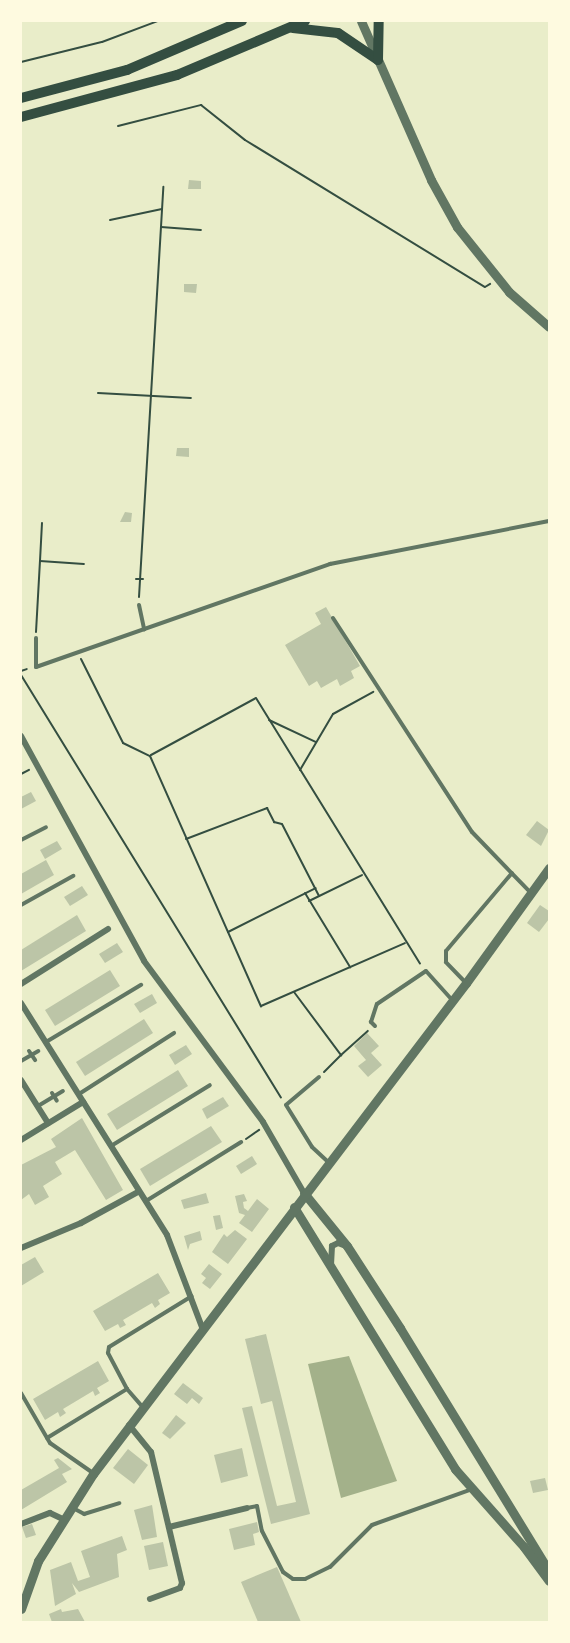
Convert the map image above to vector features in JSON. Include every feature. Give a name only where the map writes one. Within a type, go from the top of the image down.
[{"type":"main road","points":[[21,98],[127,70],[242,21]]},
{"type":"main road","points":[[21,117],[190,71],[305,21]]},
{"type":"main road","points":[[378,60],[379,21]]},
{"type":"main road","points":[[290,27],[338,33],[378,60]]},
{"type":"street","points":[[361,21],[442,201],[457,227],[497,278],[549,327]]},
{"type":"street","points":[[21,736],[144,961],[265,1126],[304,1193],[346,1246],[549,1571]]},
{"type":"street","points":[[21,1609],[38,1561],[93,1474],[327,1161],[466,983],[549,868]]},
{"type":"street","points":[[21,984],[108,929]]},
{"type":"street","points":[[21,1003],[174,1249],[202,1327]]},
{"type":"street","points":[[21,1080],[48,1123]]},
{"type":"street","points":[[21,1140],[83,1102]]},
{"type":"street","points":[[21,1248],[81,1223],[138,1192]]},
{"type":"street","points":[[294,1207],[470,1490],[524,1547],[549,1581]]},
{"type":"street","points":[[331,1265],[332,1246],[338,1243],[346,1246]]},
{"type":"street","points":[[128,1425],[151,1452],[182,1583],[180,1588],[150,1599]]},
{"type":"street","points":[[169,1527],[247,1508]]},
{"type":"street","points":[[21,1524],[50,1513],[63,1519]]},
{"type":"lane","points":[[36,638],[36,667],[330,564],[549,521]]},
{"type":"lane","points":[[139,605],[144,629]]},
{"type":"lane","points":[[333,618],[472,832],[531,892]]},
{"type":"lane","points":[[21,840],[46,827]]},
{"type":"lane","points":[[466,983],[446,962],[446,951],[512,873]]},
{"type":"lane","points":[[21,905],[73,876]]},
{"type":"lane","points":[[375,1026],[371,1022],[377,1004],[426,971],[452,1000]]},
{"type":"lane","points":[[46,1042],[141,985]]},
{"type":"lane","points":[[78,1094],[174,1033]]},
{"type":"lane","points":[[21,1061],[30,1053],[38,1051]]},
{"type":"lane","points":[[30,1053],[34,1060]]},
{"type":"lane","points":[[319,1077],[286,1105],[312,1147],[327,1161]]},
{"type":"lane","points":[[110,1146],[210,1085]]},
{"type":"lane","points":[[38,1106],[63,1091]]},
{"type":"lane","points":[[145,1201],[242,1142]]},
{"type":"lane","points":[[142,1406],[128,1389],[108,1353],[109,1347],[192,1295]]},
{"type":"lane","points":[[47,1438],[128,1389]]},
{"type":"lane","points":[[21,1393],[47,1438],[93,1474]]},
{"type":"lane","points":[[247,1508],[256,1506],[262,1530],[283,1572],[293,1578],[305,1579],[330,1567],[372,1525],[470,1490]]},
{"type":"lane","points":[[71,1507],[84,1514],[119,1503]]},
{"type":"path","points":[[21,62],[102,42],[158,21]]},
{"type":"path","points":[[118,126],[201,105],[221,125],[485,287],[497,278]]},
{"type":"path","points":[[139,605],[163,187]]},
{"type":"path","points":[[110,220],[162,208]]},
{"type":"path","points":[[161,227],[201,230]]},
{"type":"path","points":[[99,393],[191,398]]},
{"type":"path","points":[[36,638],[42,523]]},
{"type":"path","points":[[40,561],[84,564]]},
{"type":"path","points":[[78,652],[123,743],[150,756],[261,1006],[405,943]]},
{"type":"path","points":[[21,675],[286,1105]]},
{"type":"path","points":[[300,770],[333,714],[379,689]]},
{"type":"path","points":[[150,756],[256,698],[362,875],[405,943],[426,971]]},
{"type":"path","points":[[269,720],[316,742]]},
{"type":"path","points":[[186,839],[267,808],[274,822],[282,824],[319,896]]},
{"type":"path","points":[[309,901],[362,875]]},
{"type":"path","points":[[228,932],[316,888]]},
{"type":"path","points":[[305,893],[350,967]]},
{"type":"path","points":[[294,992],[341,1055]]},
{"type":"path","points":[[319,1077],[375,1026]]},
{"type":"path","points":[[242,1142],[265,1126]]},
{"type":"shaded area","points":[[349,1356],[397,1481],[341,1498],[308,1364]]},
{"type":"building","points":[[189,180],[201,181],[201,189],[188,189]]},
{"type":"building","points":[[184,284],[197,284],[196,293],[184,292]]},
{"type":"building","points":[[177,448],[189,448],[189,457],[176,456]]},
{"type":"building","points":[[125,512],[132,513],[131,522],[120,522]]},
{"type":"building","points":[[326,607],[360,666],[351,671],[354,678],[340,686],[337,679],[321,688],[317,681],[309,686],[285,645],[321,624],[315,613]]},
{"type":"building","points":[[31,792],[36,801],[21,809],[21,797]]},
{"type":"building","points":[[537,821],[549,830],[541,846],[526,835]]},
{"type":"building","points":[[57,841],[62,849],[45,859],[40,850]]},
{"type":"building","points":[[46,860],[54,875],[21,894],[21,874]]},
{"type":"building","points":[[82,886],[88,895],[70,906],[64,897]]},
{"type":"building","points":[[540,905],[549,911],[549,919],[539,932],[527,923]]},
{"type":"building","points":[[77,915],[86,931],[21,971],[21,950]]},
{"type":"building","points":[[117,943],[123,952],[105,963],[99,954]]},
{"type":"building","points":[[110,970],[120,986],[55,1026],[45,1010]]},
{"type":"building","points":[[152,994],[157,1003],[140,1013],[134,1004]]},
{"type":"building","points":[[144,1019],[153,1033],[85,1076],[76,1062]]},
{"type":"building","points":[[367,1033],[379,1046],[371,1053],[382,1065],[368,1077],[358,1066],[366,1060],[354,1046]]},
{"type":"building","points":[[186,1045],[192,1054],[175,1065],[169,1055]]},
{"type":"building","points":[[178,1070],[188,1086],[117,1130],[107,1114]]},
{"type":"building","points":[[223,1097],[229,1106],[207,1119],[202,1109]]},
{"type":"building","points":[[82,1118],[123,1190],[106,1200],[75,1150],[55,1162],[62,1174],[43,1186],[49,1197],[35,1205],[29,1194],[21,1200],[21,1165],[56,1147],[51,1139]]},
{"type":"building","points":[[211,1126],[222,1142],[150,1186],[140,1169]]},
{"type":"building","points":[[252,1156],[257,1164],[241,1174],[236,1166]]},
{"type":"building","points":[[206,1193],[209,1203],[184,1209],[181,1200]]},
{"type":"building","points":[[244,1194],[247,1201],[243,1202],[244,1208],[248,1211],[257,1199],[269,1209],[252,1232],[239,1223],[245,1215],[239,1213],[235,1196]]},
{"type":"building","points":[[220,1215],[223,1228],[216,1230],[213,1216]]},
{"type":"building","points":[[235,1230],[247,1239],[228,1264],[212,1252],[224,1234],[227,1237]]},
{"type":"building","points":[[200,1231],[202,1240],[190,1244],[188,1250],[184,1236]]},
{"type":"building","points":[[35,1257],[44,1272],[21,1286],[21,1265]]},
{"type":"building","points":[[209,1264],[222,1274],[210,1289],[202,1283],[206,1278],[201,1274]]},
{"type":"building","points":[[158,1273],[170,1293],[158,1300],[160,1304],[155,1308],[152,1303],[123,1320],[126,1325],[120,1328],[118,1324],[105,1331],[93,1311]]},
{"type":"building","points":[[266,1334],[310,1514],[271,1524],[242,1408],[252,1406],[277,1506],[296,1502],[272,1401],[261,1404],[245,1339]]},
{"type":"building","points":[[98,1361],[109,1381],[97,1388],[100,1393],[95,1396],[93,1391],[63,1409],[66,1413],[60,1417],[58,1412],[45,1420],[33,1399]]},
{"type":"building","points":[[183,1383],[203,1398],[199,1404],[192,1398],[187,1404],[174,1394]]},
{"type":"building","points":[[176,1415],[186,1423],[170,1439],[162,1433]]},
{"type":"building","points":[[242,1448],[248,1476],[221,1483],[214,1455]]},
{"type":"building","points":[[128,1449],[148,1465],[134,1484],[113,1468]]},
{"type":"building","points":[[58,1458],[72,1469],[62,1474],[67,1482],[21,1510],[21,1490],[59,1468],[54,1460]]},
{"type":"building","points":[[545,1478],[548,1490],[533,1493],[530,1481]]},
{"type":"building","points":[[152,1505],[157,1537],[142,1540],[134,1510]]},
{"type":"building","points":[[257,1522],[259,1532],[253,1534],[255,1545],[234,1550],[229,1529]]},
{"type":"building","points":[[32,1524],[36,1535],[26,1538],[22,1527]]},
{"type":"building","points":[[122,1536],[127,1550],[117,1554],[119,1577],[79,1592],[72,1583],[76,1594],[55,1606],[50,1570],[71,1562],[78,1581],[90,1577],[81,1551]]},
{"type":"building","points":[[163,1542],[168,1566],[149,1570],[144,1546]]},
{"type":"building","points":[[277,1567],[301,1622],[258,1622],[241,1582]]},
{"type":"building","points":[[61,1609],[62,1612],[78,1609],[85,1622],[52,1622],[49,1614]]}]
